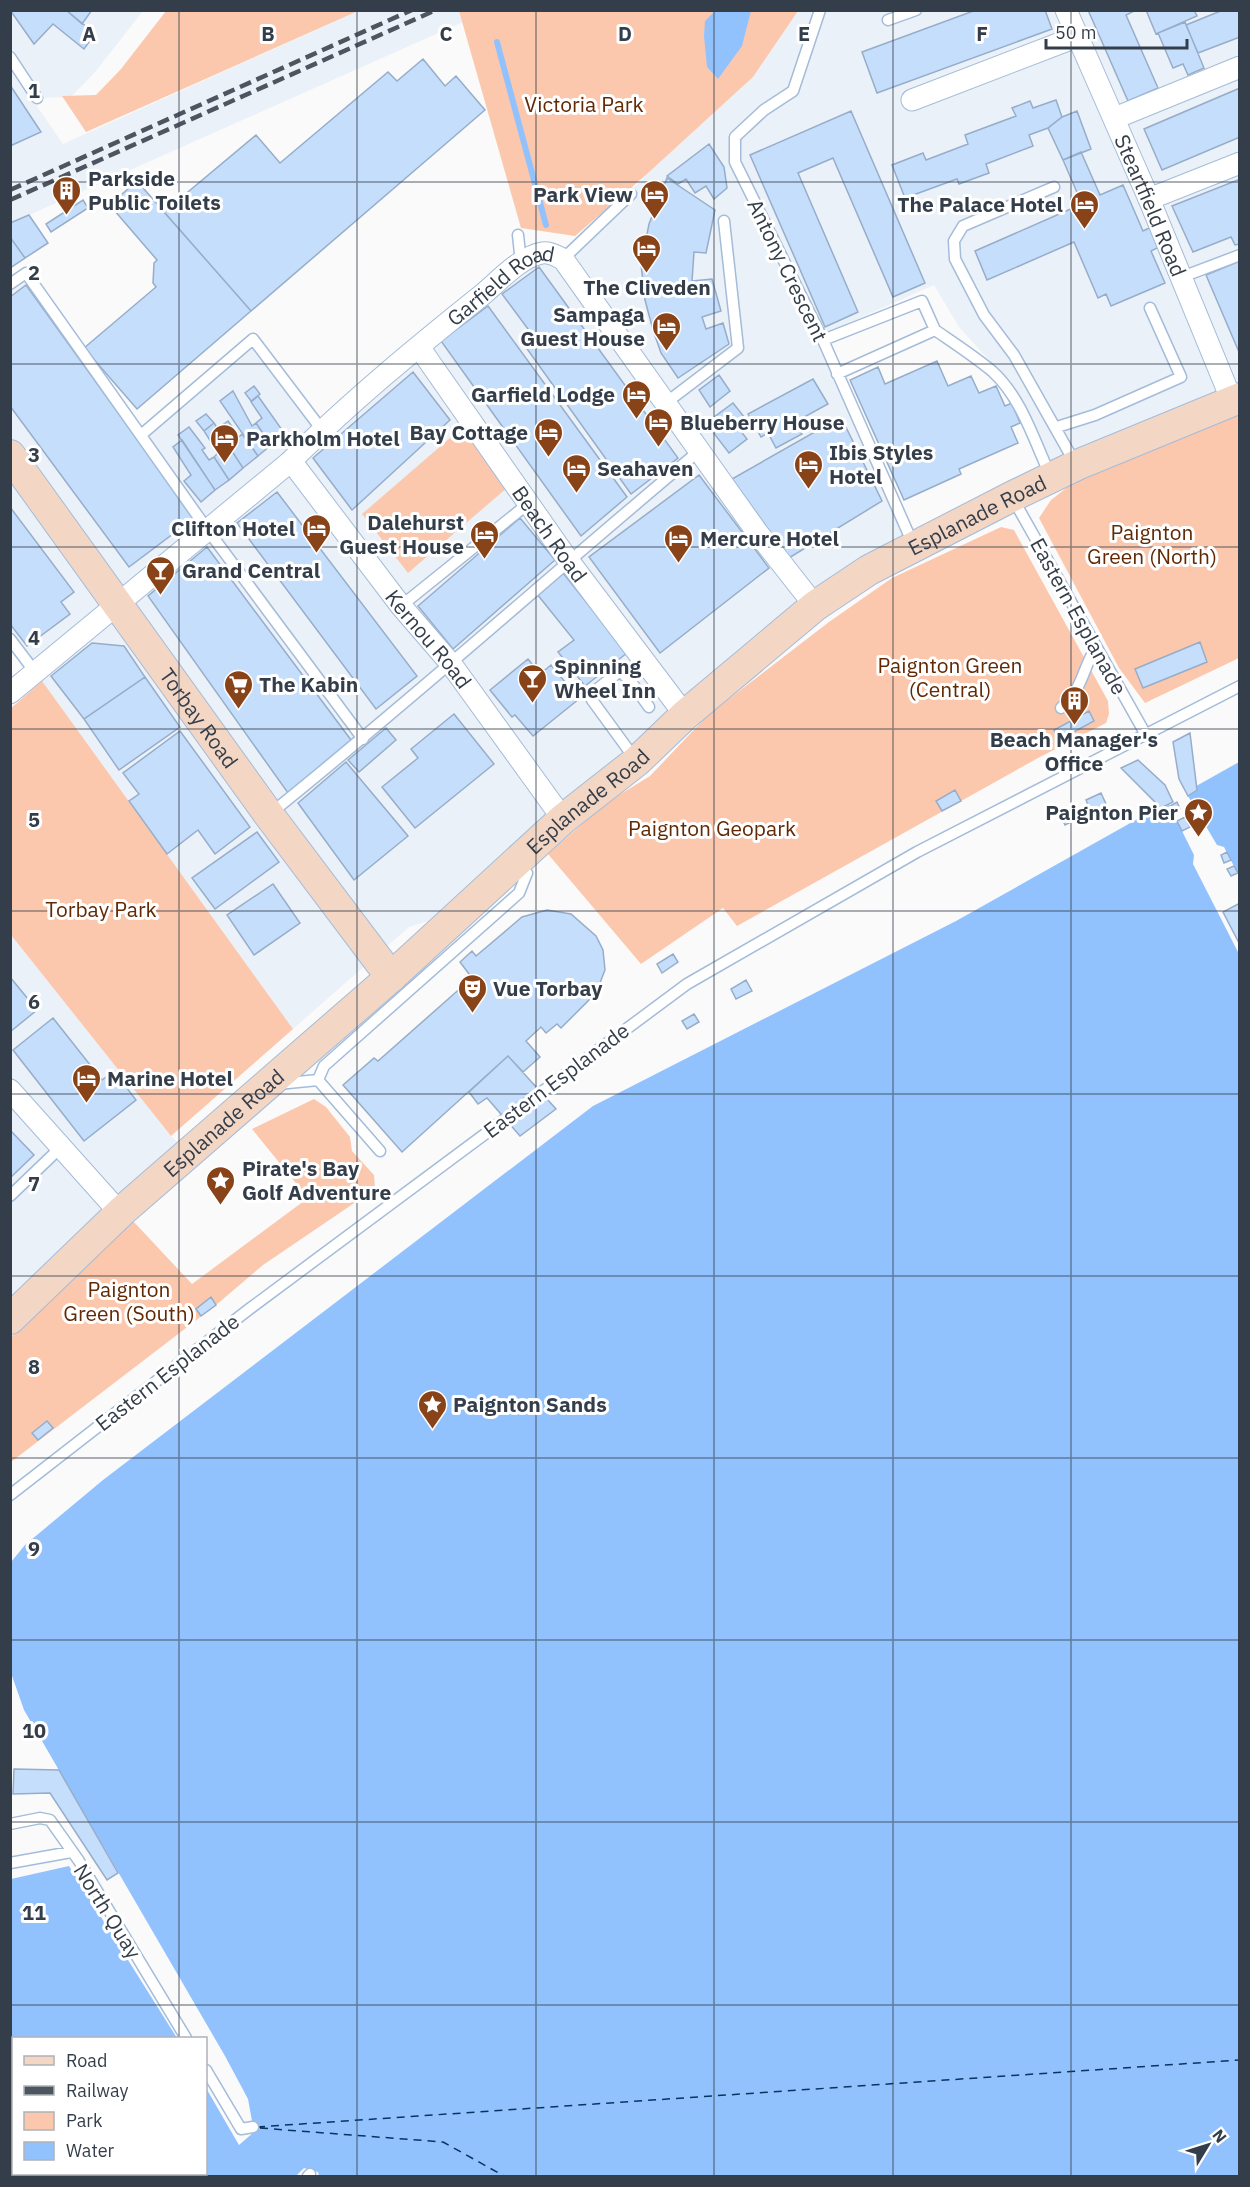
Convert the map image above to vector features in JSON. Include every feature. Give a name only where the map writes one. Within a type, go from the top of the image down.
[{"type":"main road","name":"Esplanade Road","points":[[10,1319],[120,1213],[391,977],[518,863],[563,819],[637,761],[685,715],[815,606],[869,570],[1011,497],[1064,472],[1236,400]]},
{"type":"main road","name":"Torbay Road","points":[[19,472],[117,603],[269,815],[391,977]]},
{"type":"street","name":"Steartfield Road","points":[[1066,10],[1236,400]]},
{"type":"street","points":[[912,100],[1076,37]]},
{"type":"street","points":[[1115,118],[1239,67]]},
{"type":"street","points":[[1149,199],[1239,163]]},
{"type":"street","name":"Garfield Road","points":[[10,693],[291,461],[322,430],[419,347],[521,263],[541,253],[551,253],[563,260],[787,572],[815,606]]},
{"type":"street","name":"Beach Road","points":[[419,347],[568,560],[685,715]]},
{"type":"street","name":"Kernou Road","points":[[291,461],[401,606],[451,664],[563,819]]},
{"type":"street","points":[[10,1090],[120,1213]]},
{"type":"lane","name":"Antony Crescent","points":[[820,10],[793,91],[764,110],[735,136],[735,162],[823,340],[914,546]]},
{"type":"lane","points":[[888,20],[916,10]]},
{"type":"lane","points":[[10,57],[37,98]]},
{"type":"lane","points":[[1054,187],[963,226],[954,241],[955,259],[984,315],[1014,355],[1057,427],[1064,472]]},
{"type":"lane","points":[[563,260],[631,194]]},
{"type":"lane","points":[[667,402],[738,348],[724,220]]},
{"type":"lane","points":[[518,235],[521,263]]},
{"type":"lane","points":[[1182,278],[1239,255]]},
{"type":"lane","points":[[10,284],[26,273],[207,529],[363,739]]},
{"type":"lane","points":[[823,340],[922,301],[935,330],[992,371],[1007,388],[1021,412],[1064,472]]},
{"type":"lane","points":[[1057,427],[1095,415],[1181,376],[1150,308]]},
{"type":"lane","points":[[837,374],[935,330]]},
{"type":"lane","points":[[141,435],[253,339],[322,430]]},
{"type":"lane","points":[[269,815],[363,739],[568,560],[699,451]]},
{"type":"lane","name":"Eastern Esplanade","points":[[1011,497],[1146,735]]},
{"type":"lane","points":[[401,606],[529,503]]},
{"type":"lane","points":[[10,639],[35,672]]},
{"type":"lane","points":[[1061,708],[1075,695],[1086,663],[1096,647]]},
{"type":"lane","points":[[636,653],[620,671],[602,684],[591,700],[637,761]]},
{"type":"lane","points":[[620,671],[632,683],[649,707]]},
{"type":"lane","name":"Eastern Esplanade","points":[[10,1495],[248,1310],[687,984],[917,852],[1239,686]]},
{"type":"lane","points":[[318,1080],[324,1066],[519,893],[527,873],[518,863]]},
{"type":"lane","points":[[266,1084],[318,1080]]},
{"type":"lane","points":[[318,1080],[380,1151]]},
{"type":"lane","points":[[10,1196],[60,1148]]},
{"type":"lane","name":"North Quay","points":[[10,1824],[40,1818],[50,1820],[185,2037]]},
{"type":"lane","points":[[10,1863],[71,1852]]},
{"type":"lane","points":[[207,2072],[241,2129],[253,2127]]},
{"type":"shaded area","points":[[11,11],[143,11],[95,72],[71,97],[37,98],[11,57]]},
{"type":"shaded area","points":[[358,11],[459,11],[463,22],[11,223],[10,67],[63,144]]},
{"type":"shaded area","points":[[798,11],[1239,11],[1239,383],[1051,467],[998,370],[959,327],[934,285],[821,335],[910,537],[518,863],[457,895],[428,921],[409,927],[293,1029],[11,639],[10,284],[26,273],[141,434],[253,339],[322,430],[521,263],[564,259],[647,174],[753,77]]},
{"type":"shaded area","points":[[11,935],[171,1136],[189,1153],[11,1319]]},
{"type":"green space","points":[[166,11],[358,11],[86,132],[62,96],[96,95],[121,69]]},
{"type":"green space","name":"Victoria Park","points":[[459,11],[798,11],[753,77],[575,236],[521,228]]},
{"type":"green space","name":"Paignton Green (North)","points":[[1239,410],[1239,658],[1145,703],[1119,668],[1039,518],[1051,500],[1074,482]]},
{"type":"green space","points":[[465,425],[508,487],[408,573],[362,514]]},
{"type":"green space","points":[[1001,527],[1014,530],[1108,701],[1109,714],[1106,723],[1038,758],[737,926],[723,908],[641,964],[548,854],[606,803],[650,776],[707,716],[829,622],[892,578]]},
{"type":"green space","name":"Torbay Park","points":[[42,681],[293,1029],[171,1136],[11,935],[10,709]]},
{"type":"green space","name":"Paignton Green (South)","points":[[314,1099],[326,1107],[350,1137],[352,1151],[374,1175],[375,1189],[263,1265],[216,1305],[11,1462],[11,1337],[133,1221],[192,1284],[308,1198],[252,1129]]},
{"type":"water","points":[[715,11],[751,11],[742,46],[718,79],[707,67],[704,36],[705,21]]},
{"type":"water","points":[[1239,762],[1239,2176],[319,2176],[318,2172],[304,2168],[296,2176],[11,2176],[11,1879],[69,1866],[176,2037],[12,2037],[12,2175],[207,2175],[207,2090],[239,2145],[254,2132],[248,2099],[225,2056],[24,1710],[11,1673],[11,1562],[25,1545],[103,1480],[593,1106],[956,921]]},
{"type":"pier","points":[[1196,783],[1197,790],[1188,796],[1217,845],[1224,847],[1239,876],[1239,954],[1193,864],[1194,855],[1169,805],[1161,808],[1158,804]]},
{"type":"building","points":[[10,10],[66,10],[95,34],[84,49],[53,24],[34,44]]},
{"type":"building","points":[[66,10],[92,10],[82,24]]},
{"type":"building","points":[[976,10],[1045,10],[1052,29],[877,93],[862,52]]},
{"type":"building","points":[[1088,10],[1136,10],[1126,15],[1158,88],[1128,101]]},
{"type":"building","points":[[1146,10],[1194,10],[1197,16],[1156,34]]},
{"type":"building","points":[[1223,10],[1239,10],[1240,37],[1198,53],[1186,25]]},
{"type":"building","points":[[1185,22],[1204,68],[1188,75],[1183,64],[1173,68],[1158,33]]},
{"type":"building","points":[[423,59],[445,86],[456,76],[485,110],[251,311],[164,212],[256,135],[280,163],[388,72],[397,81]]},
{"type":"building","points":[[10,85],[41,132],[10,146]]},
{"type":"building","points":[[1240,88],[1240,137],[1162,170],[1144,129]]},
{"type":"building","points":[[1056,100],[1062,117],[1048,128],[1029,135],[1033,146],[986,164],[989,173],[959,184],[957,179],[905,198],[892,165],[923,153],[926,160],[968,144],[965,135],[1016,116],[1012,108],[1030,101],[1033,108]]},
{"type":"building","points":[[851,111],[925,283],[893,297],[833,158],[798,173],[858,312],[825,327],[750,155]]},
{"type":"building","points":[[1077,111],[1091,149],[1063,160],[1048,128],[1062,117]]},
{"type":"building","points":[[709,144],[724,167],[727,188],[714,199],[706,186],[695,193],[686,179],[678,184],[667,176]]},
{"type":"building","name":"The Palace Hotel","points":[[1081,152],[1100,195],[1123,185],[1143,231],[1151,227],[1159,247],[1151,251],[1165,283],[1111,306],[1106,294],[1098,298],[1074,242],[987,280],[975,251],[1082,204],[1063,160]]},
{"type":"building","points":[[667,178],[715,210],[706,253],[694,252],[692,281],[712,279],[721,311],[702,317],[706,329],[723,323],[729,344],[678,378],[661,353],[653,330],[645,300],[641,264],[649,224]]},
{"type":"building","points":[[1240,179],[1240,244],[1235,245],[1231,237],[1193,252],[1172,206]]},
{"type":"building","points":[[137,181],[251,311],[137,409],[84,348],[156,287],[153,283],[154,263],[157,260],[114,210],[118,206],[114,201]]},
{"type":"building","name":"Parkside Public Toilets","points":[[83,200],[88,208],[51,232],[46,224]]},
{"type":"building","points":[[29,215],[48,243],[25,258],[10,237],[10,223]]},
{"type":"building","points":[[10,237],[25,258],[10,268]]},
{"type":"building","points":[[1240,261],[1240,352],[1239,352],[1206,275]]},
{"type":"building","points":[[539,267],[678,458],[631,494],[520,339],[528,329],[502,294]]},
{"type":"building","points":[[26,285],[194,518],[129,567],[10,406],[10,297]]},
{"type":"building","points":[[488,306],[627,497],[581,536],[441,341]]},
{"type":"building","points":[[937,361],[948,386],[971,376],[979,393],[996,386],[1005,406],[1012,403],[1020,423],[1011,427],[1018,443],[959,469],[961,474],[904,500],[850,380],[878,367],[885,384]]},
{"type":"building","points":[[413,372],[450,420],[352,510],[313,458]]},
{"type":"building","points":[[719,375],[730,391],[710,407],[699,390]]},
{"type":"building","points":[[813,379],[828,404],[795,422],[802,434],[776,448],[768,433],[761,437],[748,414]]},
{"type":"building","points":[[254,386],[260,394],[251,401],[245,393]]},
{"type":"building","points":[[233,391],[252,426],[256,423],[271,445],[258,456],[220,401]]},
{"type":"building","points":[[258,396],[285,434],[271,445],[256,423],[262,418],[251,402]]},
{"type":"building","points":[[733,403],[745,418],[736,425],[747,439],[729,453],[706,423]]},
{"type":"building","points":[[206,414],[214,423],[204,431],[196,421]]},
{"type":"building","name":"Ibis Styles Hotel","points":[[841,417],[882,501],[789,558],[732,479]]},
{"type":"building","points":[[228,421],[239,437],[242,434],[258,456],[243,468],[217,429]]},
{"type":"building","points":[[214,423],[243,468],[229,480],[214,457],[218,453],[204,431]]},
{"type":"building","points":[[189,427],[205,448],[202,450],[209,460],[214,457],[229,480],[215,490],[178,435]]},
{"type":"building","points":[[182,440],[215,490],[201,502],[184,481],[191,475],[173,447]]},
{"type":"building","name":"Mercure Hotel","points":[[699,475],[769,568],[660,653],[589,557]]},
{"type":"building","points":[[277,492],[417,676],[376,709],[237,523]]},
{"type":"building","points":[[10,507],[74,592],[61,602],[70,614],[27,646],[10,624]]},
{"type":"building","points":[[520,518],[555,560],[453,649],[418,606]]},
{"type":"building","points":[[207,547],[351,740],[288,793],[148,596]]},
{"type":"building","points":[[563,573],[627,653],[585,686],[558,652],[574,640],[537,594]]},
{"type":"building","points":[[1200,642],[1207,662],[1143,688],[1135,669]]},
{"type":"building","points":[[92,643],[124,646],[145,677],[84,719],[51,676]]},
{"type":"building","points":[[528,659],[540,674],[551,665],[579,699],[533,736],[515,715],[512,717],[490,690]]},
{"type":"building","points":[[145,677],[180,727],[119,770],[84,719]]},
{"type":"building","name":"Beach Manager's Office","points":[[1089,711],[1094,721],[1059,740],[1054,730]]},
{"type":"building","points":[[454,714],[494,764],[415,828],[382,787],[418,758],[411,749]]},
{"type":"building","points":[[386,728],[396,740],[359,772],[348,760]]},
{"type":"building","points":[[180,731],[250,827],[215,854],[198,830],[167,854],[129,801],[139,794],[123,773]]},
{"type":"building","points":[[1190,733],[1197,790],[1188,796],[1179,779],[1173,742]]},
{"type":"building","points":[[1138,760],[1165,785],[1173,802],[1161,808],[1121,768]]},
{"type":"building","points":[[346,762],[408,836],[354,880],[298,803]]},
{"type":"building","points":[[955,790],[961,801],[942,811],[936,801]]},
{"type":"building","points":[[1101,793],[1106,804],[1091,812],[1086,800]]},
{"type":"building","points":[[1177,802],[1180,809],[1173,813],[1170,806]]},
{"type":"building","points":[[1076,806],[1081,817],[1065,825],[1060,815]]},
{"type":"building","points":[[1185,817],[1190,827],[1182,831],[1177,821]]},
{"type":"building","points":[[257,832],[279,862],[215,909],[192,878]]},
{"type":"building","points":[[1227,852],[1231,860],[1224,863],[1221,855]]},
{"type":"building","points":[[1234,866],[1238,873],[1231,876],[1227,869]]},
{"type":"building","points":[[273,884],[300,923],[254,955],[227,915]]},
{"type":"building","points":[[1240,903],[1240,945],[1223,912]]},
{"type":"building","points":[[547,910],[571,914],[596,936],[603,950],[605,970],[596,993],[561,1028],[557,1024],[546,1033],[541,1027],[526,1041],[540,1057],[523,1072],[508,1056],[402,1152],[343,1085],[374,1058],[378,1061],[472,978],[460,962],[472,951],[476,956],[522,917]]},
{"type":"building","points":[[673,954],[678,962],[662,973],[657,964]]},
{"type":"building","points":[[10,977],[37,1010],[10,1032]]},
{"type":"building","points":[[746,980],[752,991],[736,999],[731,989]]},
{"type":"building","points":[[694,1014],[699,1022],[687,1029],[682,1021]]},
{"type":"building","points":[[53,1018],[102,1080],[114,1071],[136,1100],[84,1141],[13,1050]]},
{"type":"building","points":[[508,1056],[556,1109],[520,1136],[487,1098],[478,1104],[469,1092]]},
{"type":"building","points":[[10,1130],[34,1155],[10,1178]]},
{"type":"building","points":[[211,1297],[216,1305],[201,1316],[196,1309]]},
{"type":"building","points":[[47,1421],[53,1428],[38,1440],[32,1433]]},
{"type":"building","points":[[14,1769],[59,1770],[118,1873],[107,1880],[50,1793],[13,1794]]},
{"type":"waterway","points":[[497,42],[546,225]]},
{"type":"ferry route","points":[[257,2127],[1240,2060]]},
{"type":"ferry route","points":[[260,2128],[443,2142],[504,2176]]},
{"type":"railway","points":[[10,190],[412,10]]},
{"type":"railway","points":[[10,200],[436,10]]},
{"type":"place","name":"Parkside Public Toilets","points":[[67,216]]},
{"type":"place","name":"Park View","points":[[654,220]]},
{"type":"place","name":"The Palace Hotel","points":[[1084,230]]},
{"type":"place","name":"The Cliveden","points":[[647,274]]},
{"type":"place","name":"Sampaga Guest House","points":[[666,352]]},
{"type":"place","name":"Garfield Lodge","points":[[636,420]]},
{"type":"place","name":"Blueberry House","points":[[659,448]]},
{"type":"place","name":"Bay Cottage","points":[[549,458]]},
{"type":"place","name":"Parkholm Hotel","points":[[225,464]]},
{"type":"place","name":"Ibis Styles Hotel","points":[[808,490]]},
{"type":"place","name":"Seahaven","points":[[576,494]]},
{"type":"place","name":"Clifton Hotel","points":[[316,554]]},
{"type":"place","name":"Dalehurst Guest House","points":[[485,560]]},
{"type":"place","name":"Mercure Hotel","points":[[679,564]]},
{"type":"place","name":"Grand Central","points":[[161,596]]},
{"type":"place","name":"Spinning Wheel Inn","points":[[533,704]]},
{"type":"place","name":"The Kabin","points":[[238,710]]},
{"type":"place","name":"Beach Manager's Office","points":[[1074,726]]},
{"type":"place","name":"Paignton Pier","points":[[1199,838]]},
{"type":"place","name":"Vue Torbay","points":[[472,1014]]},
{"type":"place","name":"Marine Hotel","points":[[86,1104]]},
{"type":"place","name":"Pirate's Bay Golf Adventure","points":[[221,1206]]},
{"type":"place","name":"Paignton Sands","points":[[432,1430]]},
{"type":"park label","name":"Paignton Green (Central)","points":[[950,677]]},
{"type":"park label","name":"Paignton Geopark","points":[[712,828]]}]
